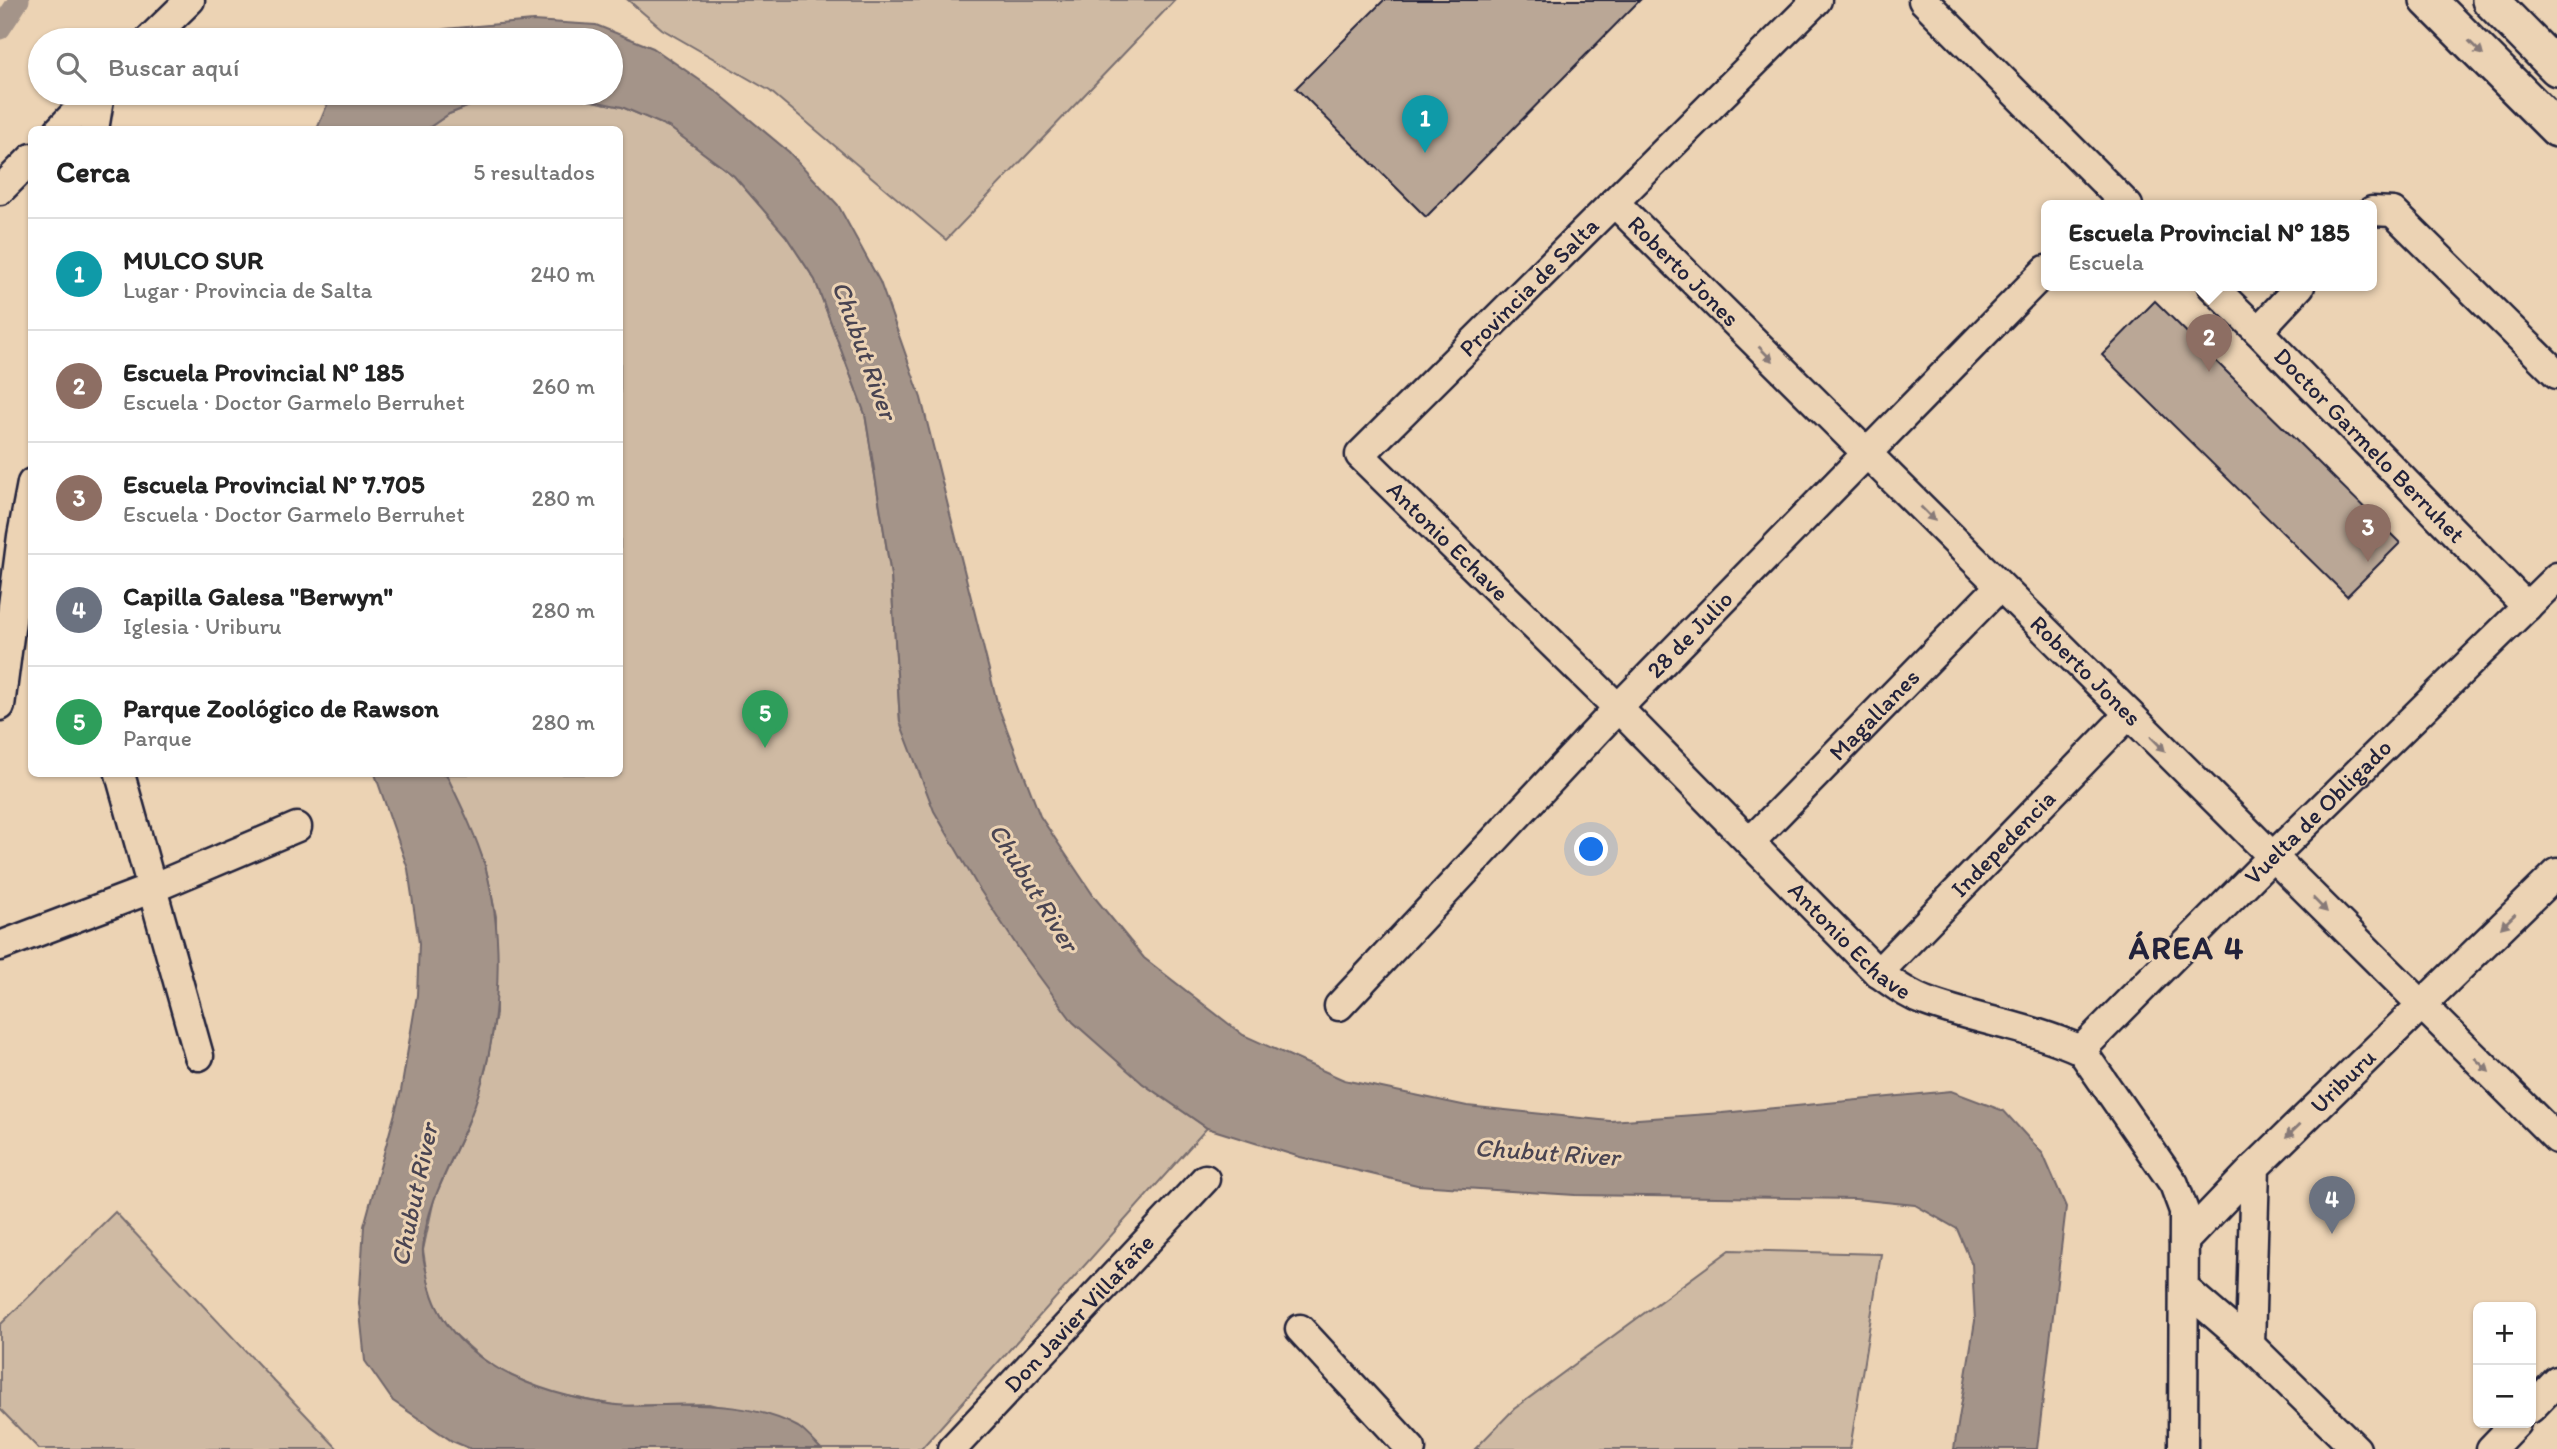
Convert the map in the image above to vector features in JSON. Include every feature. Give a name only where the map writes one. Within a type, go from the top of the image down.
[{"type":"main road","points":[[2428,0],[2557,129]]},
{"type":"main road","points":[[2490,0],[2557,68]]},
{"type":"street","points":[[161,28],[190,0]]},
{"type":"street","name":"Provincia de Salta","points":[[1360,455],[1817,0]]},
{"type":"street","points":[[1923,0],[2116,200]]},
{"type":"street","points":[[64,126],[86,105]]},
{"type":"street","points":[[94,126],[97,105]]},
{"type":"street","points":[[0,191],[28,162]]},
{"type":"street","name":"Roberto Jones","points":[[1614,202],[2557,1139]]},
{"type":"street","points":[[2383,211],[2557,374]]},
{"type":"street","name":"28 de Julio","points":[[1339,1006],[1618,708],[2041,276]]},
{"type":"street","name":"Doctor Garmelo Berruhet","points":[[2217,291],[2527,607]]},
{"type":"street","points":[[2258,331],[2295,291]]},
{"type":"street","name":"Antonio Echave","points":[[1360,455],[1618,708],[1878,973],[1924,1001],[2057,1039],[2081,1050]]},
{"type":"street","points":[[0,706],[27,541]]},
{"type":"street","name":"Vuelta de Obligado","points":[[2081,1050],[2272,857],[2557,577]]},
{"type":"street","name":"Magallanes","points":[[1750,842],[2000,586]]},
{"type":"street","name":"Indepedencia","points":[[1878,973],[2129,715]]},
{"type":"street","points":[[121,777],[199,1056]]},
{"type":"street","points":[[0,946],[153,888],[297,827]]},
{"type":"street","name":"Uriburu","points":[[2184,1241],[2255,1167],[2557,873]]},
{"type":"street","points":[[2081,1050],[2174,1184],[2184,1211],[2183,1449]]},
{"type":"street","points":[[2250,1345],[2255,1167]]},
{"type":"street","name":"Don Javier Villafañe","points":[[951,1449],[1205,1179]]},
{"type":"street","points":[[2184,1287],[2250,1345],[2356,1449]]},
{"type":"street","points":[[1300,1329],[1411,1449]]},
{"type":"street","points":[[2536,1403],[2557,1381]]},
{"type":"street","points":[[2491,1449],[2511,1428]]},
{"type":"shaded area","points":[[628,0],[1175,0],[946,240],[770,91],[662,29]]},
{"type":"shaded area","points":[[472,105],[622,107],[669,127],[734,176],[786,236],[815,280],[865,414],[891,575],[900,722],[1142,1083],[1207,1128],[921,1449],[821,1449],[799,1428],[709,1404],[619,1406],[551,1393],[493,1368],[450,1330],[430,1296],[423,1250],[434,1199],[468,1123],[486,1068],[496,1014],[496,916],[485,864],[447,777],[623,777],[623,126],[431,126],[449,114]]},
{"type":"shaded area","points":[[115,1212],[338,1449],[39,1449],[0,1409],[0,1325]]},
{"type":"shaded area","points":[[1730,1250],[1881,1254],[1850,1449],[1475,1449],[1514,1409]]},
{"type":"water","points":[[533,21],[596,25],[603,28],[456,28]]},
{"type":"water","name":"Chubut River","points":[[623,36],[653,48],[717,92],[789,152],[838,205],[880,282],[921,398],[998,706],[1040,816],[1095,898],[1144,958],[1243,1035],[1344,1080],[1467,1106],[1610,1121],[1951,1091],[2004,1111],[2043,1154],[2066,1207],[2037,1449],[1954,1449],[1975,1321],[1972,1264],[1957,1229],[1915,1205],[1855,1199],[1575,1195],[1417,1185],[1300,1157],[1207,1128],[1142,1083],[1073,1022],[1019,949],[978,887],[934,811],[900,722],[891,575],[865,414],[815,280],[786,236],[734,176],[669,127],[612,105],[623,105]]},
{"type":"water","points":[[327,105],[472,105],[449,114],[431,126],[318,126]]},
{"type":"water","name":"Chubut River","points":[[376,777],[447,777],[485,866],[492,898],[498,966],[492,1037],[485,1071],[463,1134],[428,1218],[423,1248],[436,1304],[452,1330],[473,1351],[498,1369],[556,1393],[622,1406],[698,1405],[750,1410],[798,1427],[821,1449],[471,1449],[452,1441],[393,1401],[365,1361],[359,1303],[364,1226],[401,1091],[417,995],[419,943],[408,869]]},
{"type":"building","points":[[1384,0],[1640,0],[1426,217],[1296,88]]},
{"type":"building","points":[[2155,301],[2400,543],[2347,596],[2102,355]]},
{"type":"waterway","points":[[0,29],[19,0]]},
{"type":"place","name":"MULCO SUR","points":[[1425,153]]},
{"type":"place","name":"Escuela Provincial Nº 185","points":[[2209,372]]},
{"type":"place","name":"Escuela Provincial N° 7.705","points":[[2368,562]]},
{"type":"place","name":"Parque Zoológico de Rawson","points":[[765,748]]},
{"type":"place","name":"Capilla Galesa \"Berwyn\"","points":[[2332,1234]]},
{"type":"district","name":"ÁREA 4","points":[[2187,948]]}]
